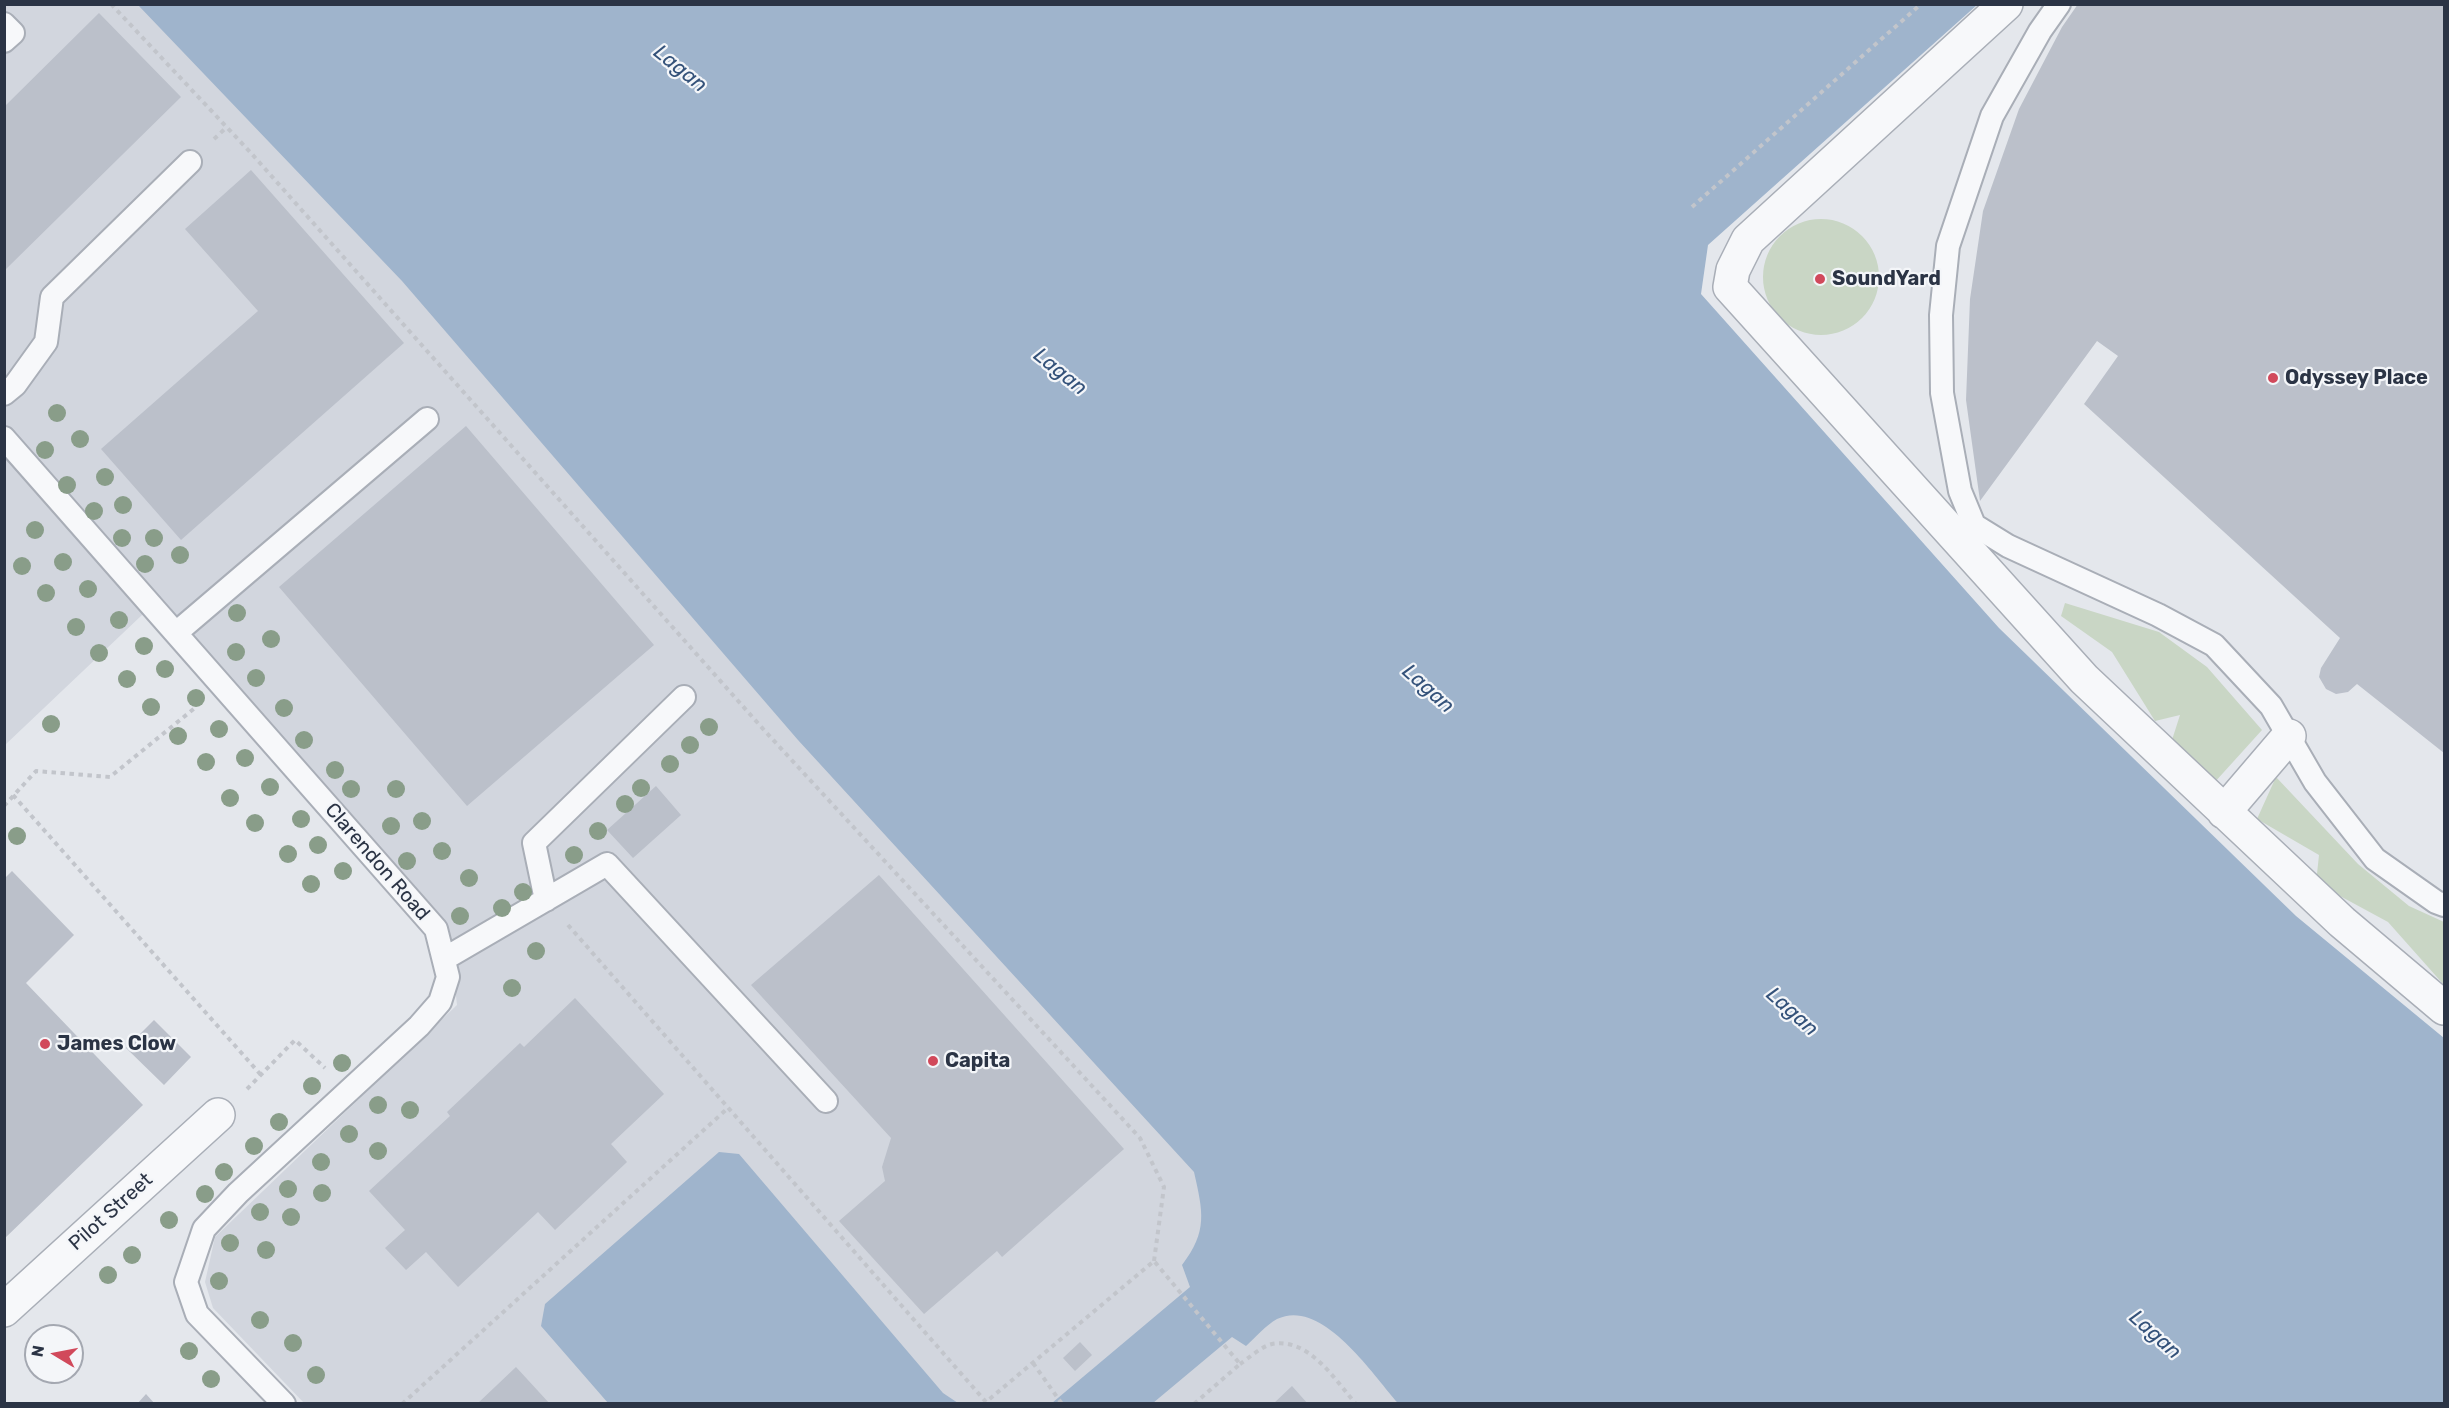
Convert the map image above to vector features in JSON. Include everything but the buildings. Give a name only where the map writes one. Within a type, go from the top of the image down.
[{"type":"street","points":[[2006,4],[1748,240],[1732,270],[1730,288],[2084,679],[2342,922],[2445,1008]]},
{"type":"street","points":[[2224,812],[2289,736]]},
{"type":"street","name":"Pilot Street","points":[[4,1310],[218,1115]]},
{"type":"lane","points":[[2059,4],[1992,116],[1948,246],[1941,315],[1942,393],[1960,491],[1974,525],[2008,546],[2138,606],[2214,645],[2271,706],[2315,782],[2375,859],[2436,902],[2445,905]]},
{"type":"lane","points":[[4,394],[15,385],[46,342],[52,297],[189,162]]},
{"type":"lane","points":[[176,633],[427,419]]},
{"type":"lane","name":"Clarendon Road","points":[[4,438],[436,929],[448,977],[440,1002],[419,1026],[238,1193],[204,1229],[186,1282],[197,1314],[284,1404]]},
{"type":"lane","points":[[546,900],[537,867],[534,843],[684,697]]},
{"type":"lane","points":[[444,958],[608,864],[826,1101]]},
{"type":"path","points":[[111,4],[251,153],[764,730],[1140,1138],[1164,1187],[1154,1261],[986,1402],[546,900]]},
{"type":"path","points":[[1692,207],[1921,4]]},
{"type":"path","points":[[4,806],[36,771],[110,777],[223,687]]},
{"type":"path","points":[[13,795],[261,1075],[295,1040],[321,1064]]},
{"type":"path","points":[[402,1404],[728,1108]]},
{"type":"path","points":[[1154,1261],[1240,1364]]},
{"type":"path","points":[[1194,1404],[1240,1364],[1272,1344],[1300,1346],[1321,1364],[1356,1404]]},
{"type":"path","points":[[1033,1363],[1062,1404]]},
{"type":"shaded area","points":[[5,5],[159,5],[1207,1158],[1211,1285],[1071,1403],[304,1403],[213,1308],[205,1282],[215,1237],[457,1005],[449,931],[161,597],[5,745]]},
{"type":"shaded area","points":[[1290,1300],[1337,1311],[1409,1404],[1132,1404],[1225,1325]]},
{"type":"green space","points":[[1821,219],[1843,223],[1862,236],[1875,255],[1879,277],[1875,299],[1862,318],[1843,331],[1821,335],[1799,331],[1780,318],[1767,299],[1763,277],[1767,255],[1780,236],[1799,223]]},
{"type":"green space","points":[[2065,603],[2159,632],[2207,667],[2262,730],[2214,783],[2200,764],[2186,761],[2172,740],[2180,715],[2155,721],[2112,652],[2061,616]]},
{"type":"green space","points":[[2276,777],[2358,864],[2409,906],[2444,922],[2444,985],[2388,922],[2316,883],[2319,855],[2257,819]]},
{"type":"water","name":"Lagan","points":[[138,5],[1977,5],[1708,245],[1701,294],[1999,628],[2296,916],[2444,1038],[2444,1403],[1398,1403],[1345,1342],[1311,1319],[1294,1315],[1277,1319],[1246,1346],[1232,1337],[1153,1403],[1052,1403],[1190,1287],[1182,1265],[1200,1231],[1200,1199],[1194,1172],[798,740],[402,281]]},
{"type":"water","points":[[719,1152],[739,1154],[943,1393],[958,1403],[608,1403],[541,1326],[545,1304]]},
{"type":"place","name":"SoundYard","points":[[1820,279]]},
{"type":"place","name":"Odyssey Place","points":[[2273,378]]},
{"type":"place","name":"James Clow","points":[[45,1044]]},
{"type":"place","name":"Capita","points":[[933,1061]]}]
